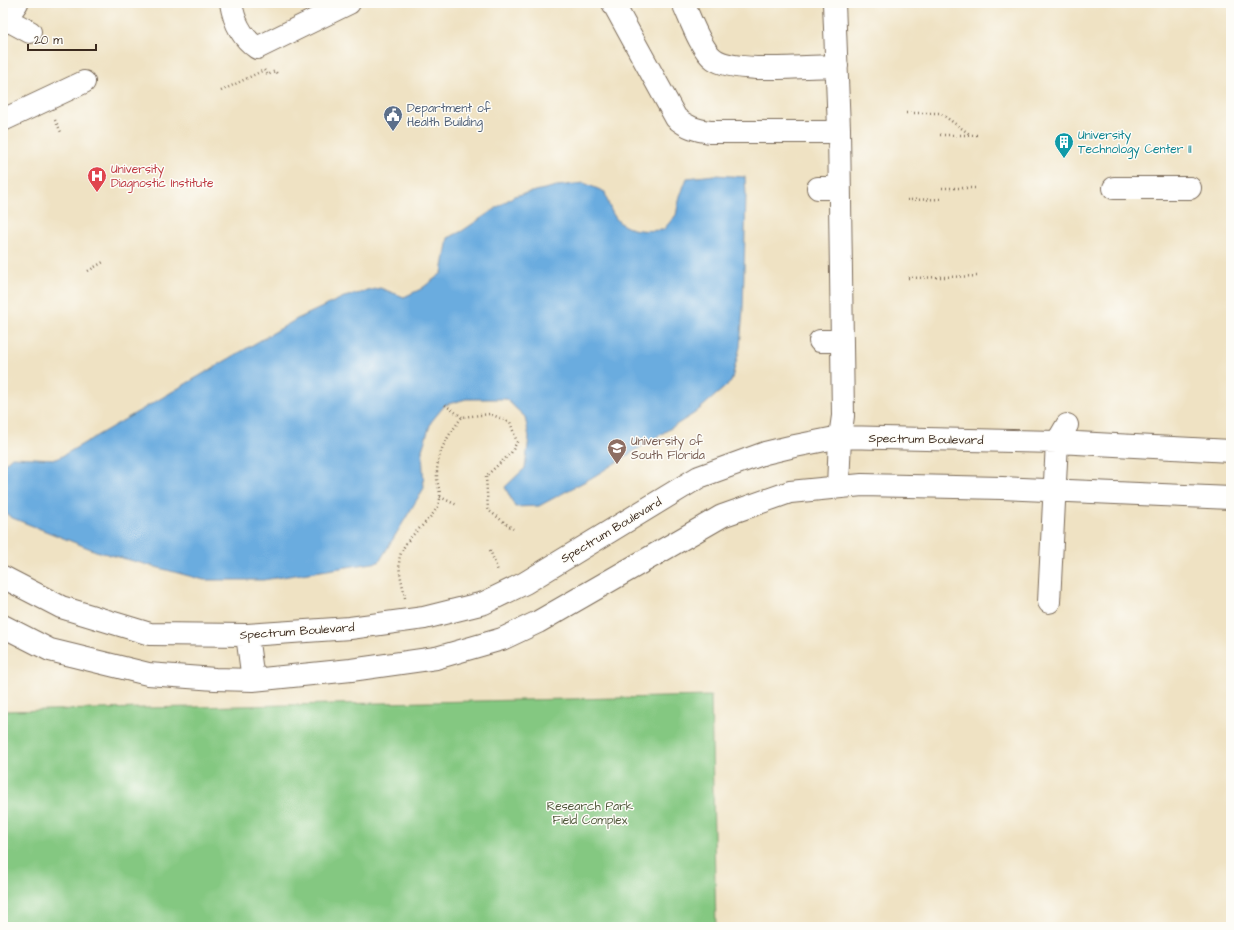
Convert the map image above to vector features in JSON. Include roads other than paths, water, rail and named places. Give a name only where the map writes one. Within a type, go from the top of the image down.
[{"type":"street","points":[[231,3],[236,25],[243,36],[257,48],[348,3]]},
{"type":"street","points":[[613,3],[676,118],[684,125],[693,129],[710,132],[839,132]]},
{"type":"street","points":[[682,3],[704,48],[714,59],[726,65],[746,67],[837,66]]},
{"type":"street","points":[[834,3],[839,132],[829,188],[831,341],[843,416],[840,438],[838,487]]},
{"type":"street","points":[[8,15],[30,32]]},
{"type":"street","points":[[3,120],[84,82]]},
{"type":"street","points":[[1114,188],[1190,188]]},
{"type":"street","points":[[1049,602],[1055,491],[1062,433]]},
{"type":"street","name":"Spectrum Boulevard","points":[[3,577],[61,607],[150,634],[247,635],[350,628],[424,618],[484,603],[525,582],[699,477],[765,453],[840,438],[1062,433],[1231,451]]},
{"type":"street","points":[[3,626],[50,650],[148,674],[253,680],[351,670],[436,658],[502,639],[538,622],[722,516],[790,492],[862,485],[1231,498]]},
{"type":"street","points":[[247,635],[253,680]]},
{"type":"water","points":[[715,175],[745,177],[746,195],[743,310],[740,347],[731,382],[695,413],[593,477],[539,506],[515,507],[505,487],[525,468],[529,437],[525,417],[506,399],[466,399],[445,405],[431,422],[422,450],[424,488],[379,562],[263,580],[204,580],[96,551],[10,517],[3,509],[3,465],[12,457],[57,459],[297,319],[344,297],[380,288],[404,297],[421,289],[442,273],[448,238],[462,231],[514,196],[557,186],[584,183],[605,192],[613,214],[624,226],[640,230],[663,230],[676,215],[680,196],[687,178]]},
{"type":"place","name":"Department of Health Building","points":[[393,132]]},
{"type":"place","name":"University Technology Center II","points":[[1064,159]]},
{"type":"place","name":"University Diagnostic Institute","points":[[97,193]]},
{"type":"place","name":"University of South Florida","points":[[617,465]]},
{"type":"park label","name":"Research Park Field Complex","points":[[590,813]]}]
